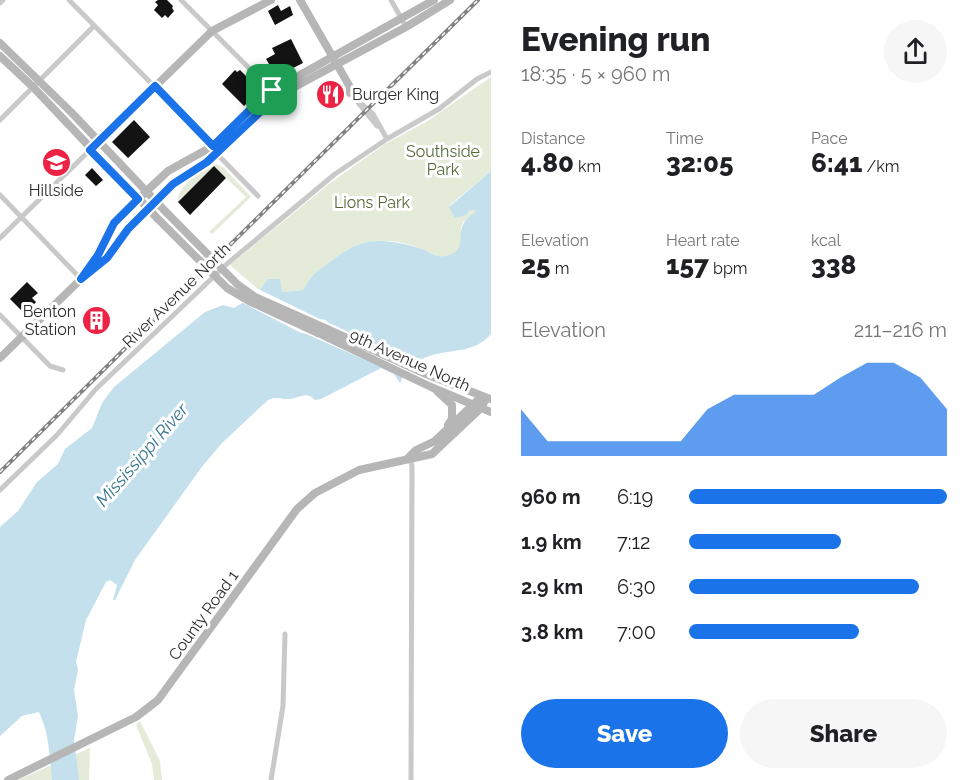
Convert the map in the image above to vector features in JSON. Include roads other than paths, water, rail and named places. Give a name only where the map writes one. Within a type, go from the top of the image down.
[{"type":"main road","points":[[90,150],[212,31],[271,0]]},
{"type":"main road","points":[[300,0],[350,87],[350,93]]},
{"type":"main road","points":[[0,358],[81,279],[107,258],[128,229],[178,179],[202,166],[215,150],[274,94],[434,0]]},
{"type":"main road","points":[[334,60],[406,27],[450,0]]},
{"type":"main road","name":"9th Avenue North","points":[[0,43],[39,80],[237,284],[255,297],[426,374],[489,397]]},
{"type":"main road","name":"9th Avenue North","points":[[0,56],[33,87],[148,210],[227,288],[249,301],[431,387],[491,412]]},
{"type":"main road","points":[[81,279],[98,255],[114,223],[138,199],[173,167],[215,150]]},
{"type":"main road","points":[[431,387],[452,405],[452,419],[440,437]]},
{"type":"main road","points":[[473,403],[489,397]]},
{"type":"main road","points":[[482,407],[489,397]]},
{"type":"main road","name":"County Road 1","points":[[409,457],[416,450],[440,437],[473,403]]},
{"type":"main road","name":"County Road 1","points":[[8,780],[136,717],[158,699],[297,509],[315,493],[359,470],[409,457],[419,458],[432,454],[482,407]]},
{"type":"street","points":[[69,0],[155,86],[258,196]]},
{"type":"street","points":[[181,0],[274,94]]},
{"type":"street","points":[[392,0],[406,27]]},
{"type":"street","points":[[0,120],[94,26]]},
{"type":"street","name":"River Avenue North","points":[[0,490],[57,435],[96,389],[228,262],[335,174],[387,139],[439,109],[477,79],[491,72]]},
{"type":"street","points":[[350,93],[373,114],[387,139]]},
{"type":"street","points":[[0,238],[90,150]]},
{"type":"street","points":[[0,195],[81,279]]},
{"type":"street","points":[[0,315],[50,366],[63,370]]},
{"type":"street","points":[[409,457],[412,466],[411,780]]},
{"type":"street","points":[[271,780],[283,706],[285,634]]},
{"type":"water","name":"Mississippi River","points":[[491,171],[491,334],[481,343],[469,348],[432,355],[420,360],[409,369],[400,383],[394,374],[381,368],[321,399],[315,400],[305,395],[292,399],[268,400],[222,443],[201,468],[135,560],[115,600],[113,600],[117,585],[110,580],[106,582],[86,620],[76,662],[78,670],[74,690],[78,716],[74,740],[79,780],[52,780],[47,737],[39,712],[22,716],[0,736],[0,527],[18,511],[37,482],[58,464],[65,449],[92,428],[102,403],[114,387],[205,312],[223,305],[234,308],[257,294],[268,279],[280,279],[282,292],[303,290],[320,269],[345,251],[364,243],[393,242],[421,248],[440,256],[450,255],[459,247],[464,224],[476,212],[470,210],[466,215],[455,218],[449,207]]},
{"type":"railway","points":[[0,472],[478,0]]},
{"type":"place","name":"Burger King","points":[[331,94]]},
{"type":"place","name":"Hillside","points":[[56,162]]},
{"type":"place","name":"Benton Station","points":[[97,320]]},
{"type":"park label","name":"Southside Park","points":[[443,160]]},
{"type":"park label","name":"Lions Park","points":[[372,202]]}]
